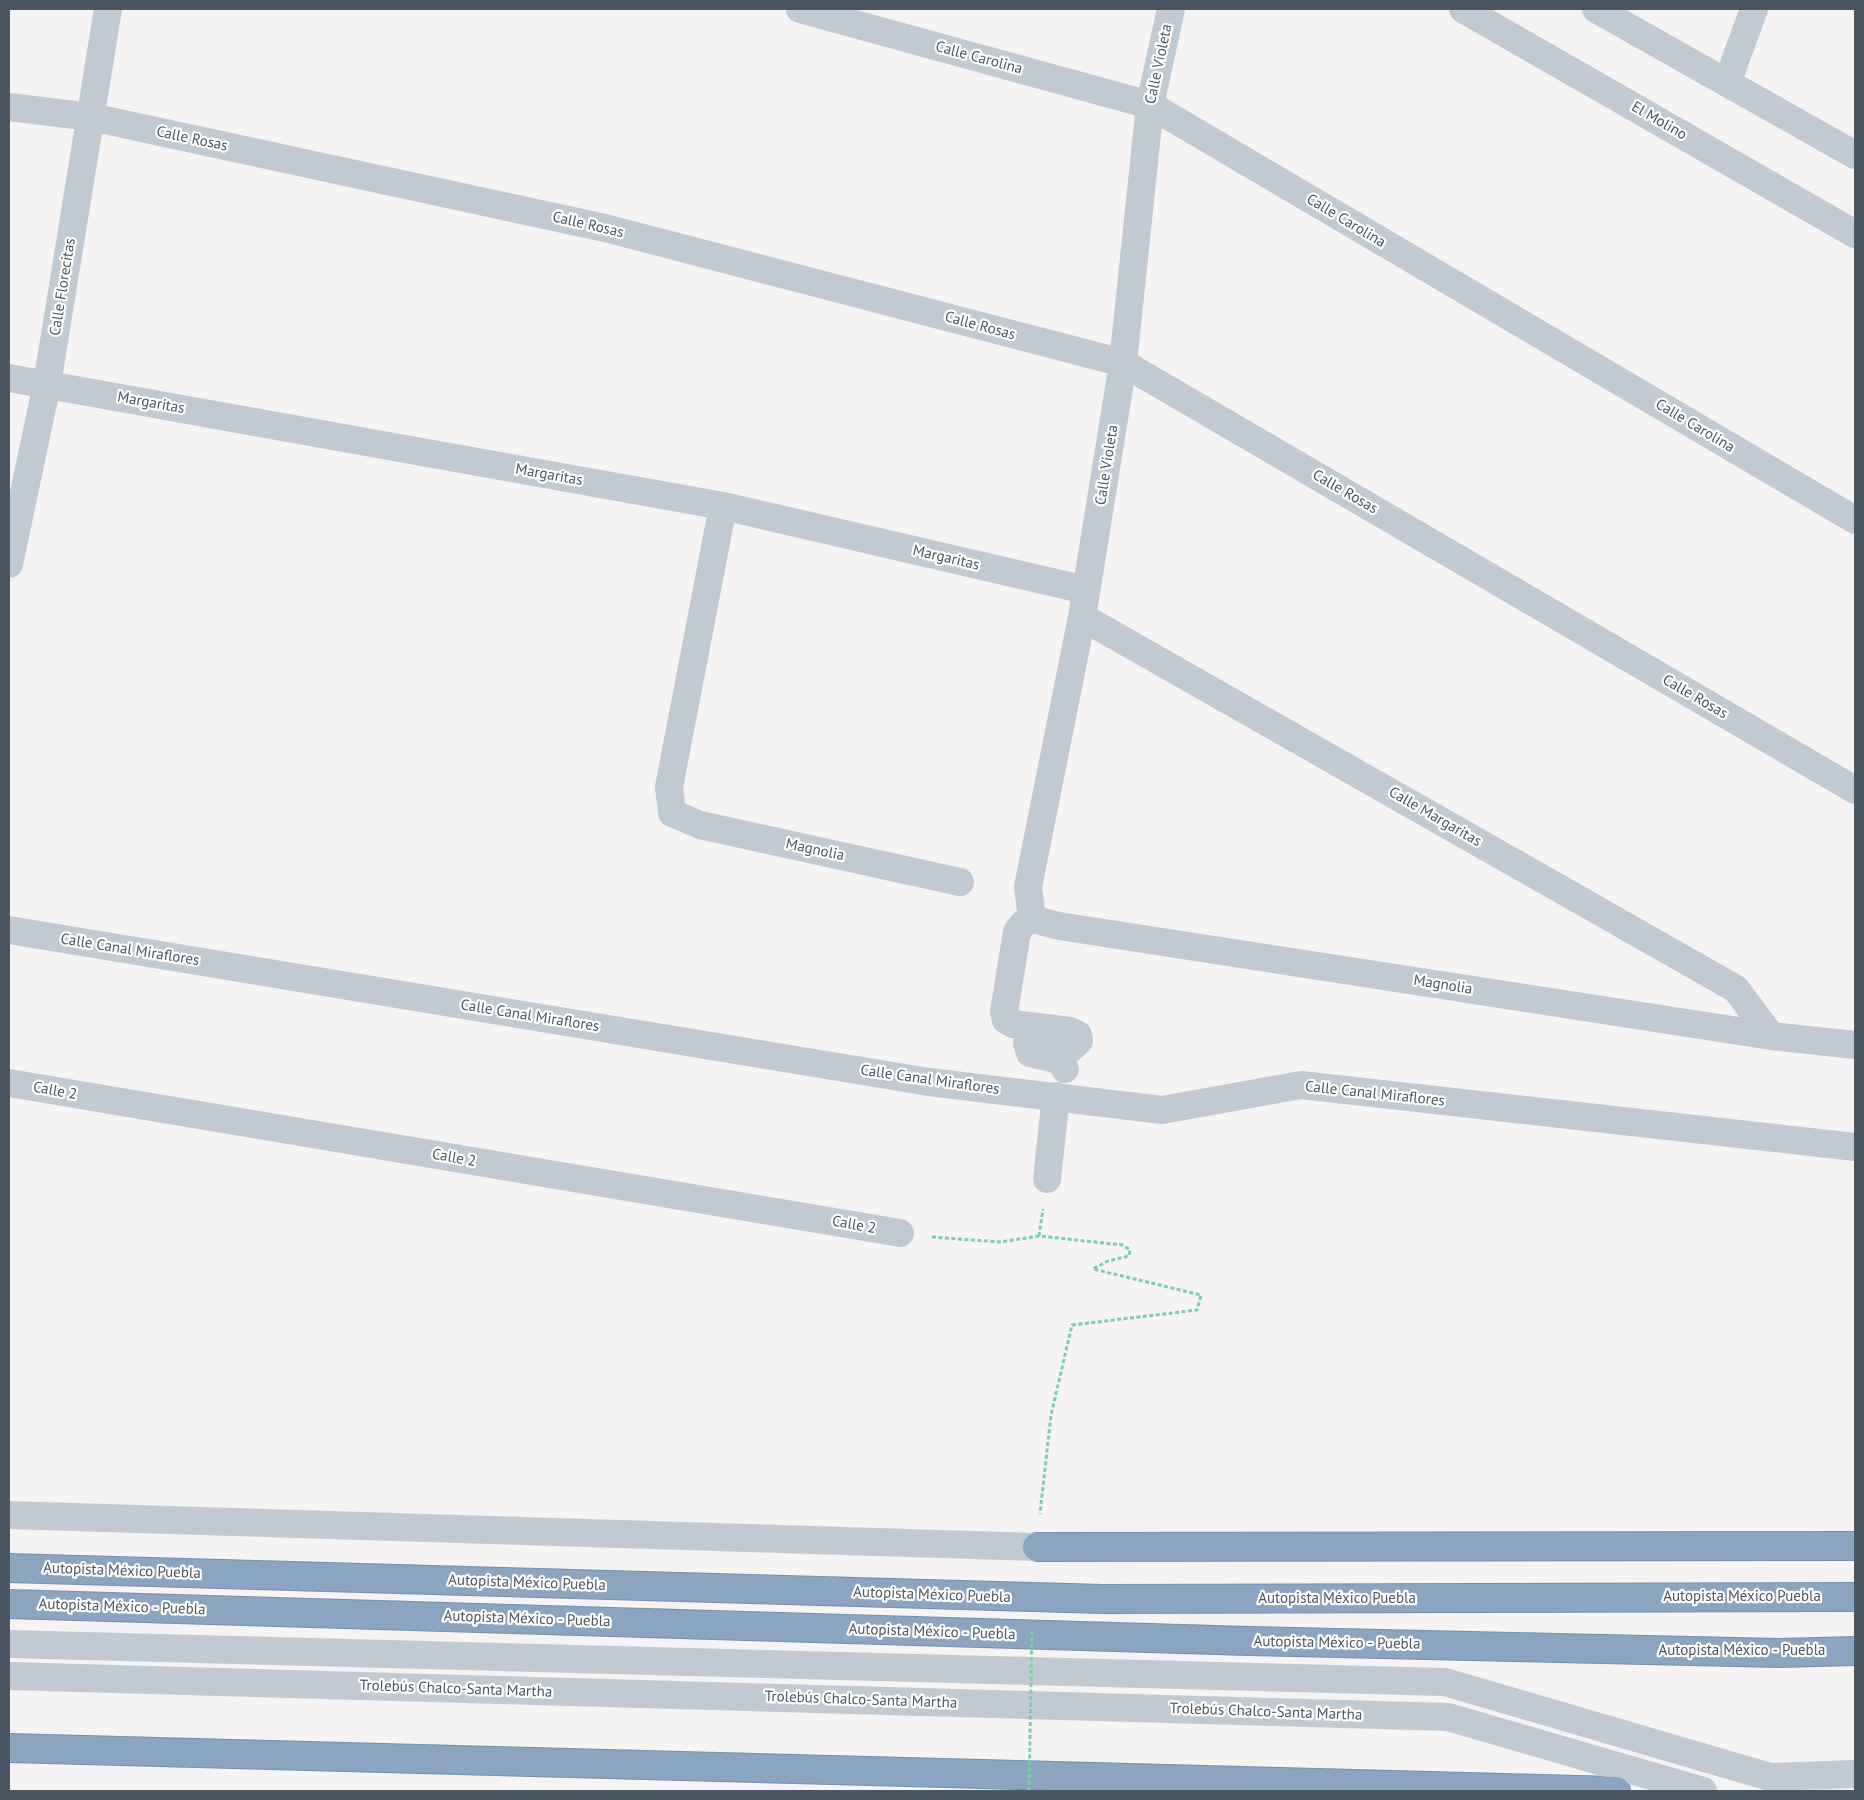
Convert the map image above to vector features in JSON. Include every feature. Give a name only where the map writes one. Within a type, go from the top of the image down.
[{"type":"highway","points":[[1037,1546],[1855,1546]]},
{"type":"highway","name":"Autopista México Puebla","points":[[9,1568],[1103,1600],[1855,1597]]},
{"type":"highway","name":"Autopista México - Puebla","points":[[9,1604],[1239,1641],[1780,1653],[1855,1651]]},
{"type":"highway","points":[[9,1748],[1616,1791]]},
{"type":"street","name":"Calle Florecitas","points":[[9,564],[47,384],[108,9]]},
{"type":"street","name":"Calle Carolina","points":[[800,9],[1150,105],[1855,520]]},
{"type":"street","name":"Calle Violeta","points":[[1032,919],[1028,887],[1082,618],[1123,363],[1150,105],[1171,9]]},
{"type":"street","name":"El Molino","points":[[1463,9],[1855,234]]},
{"type":"street","points":[[1596,9],[1855,155]]},
{"type":"street","points":[[1727,83],[1754,9]]},
{"type":"street","name":"Calle Rosas","points":[[9,107],[91,117],[606,228],[1123,363],[1855,790]]},
{"type":"street","name":"Margaritas","points":[[9,378],[723,506],[1086,590]]},
{"type":"street","name":"Magnolia","points":[[723,506],[669,787],[672,813],[700,825],[960,882]]},
{"type":"street","name":"Calle Margaritas","points":[[1082,618],[1736,989],[1771,1036]]},
{"type":"street","points":[[1032,919],[1023,924],[1017,932],[1004,1012],[1006,1020],[1013,1024],[1070,1031],[1078,1035],[1079,1041],[1070,1048],[1034,1040],[1028,1043],[1030,1053],[1060,1060],[1066,1069]]},
{"type":"street","name":"Magnolia","points":[[1032,919],[1059,926],[1771,1036],[1855,1045]]},
{"type":"street","name":"Calle Canal Miraflores","points":[[9,930],[929,1082],[1162,1110],[1301,1085],[1855,1147]]},
{"type":"street","name":"Calle 2","points":[[9,1083],[900,1233]]},
{"type":"street","points":[[1047,1179],[1056,1096]]},
{"type":"street","points":[[9,1515],[1037,1546]]},
{"type":"street","points":[[9,1644],[1444,1682],[1770,1778],[1855,1774]]},
{"type":"street","name":"Trolebús Chalco-Santa Martha","points":[[9,1676],[1448,1717],[1702,1791]]},
{"type":"path","points":[[900,1233],[1000,1242],[1040,1236],[1123,1245],[1130,1250],[1129,1256],[1108,1260],[1093,1269],[1201,1294],[1197,1310],[1072,1325],[1052,1415],[1037,1546]]},
{"type":"path","points":[[1029,1791],[1032,1627]]}]
